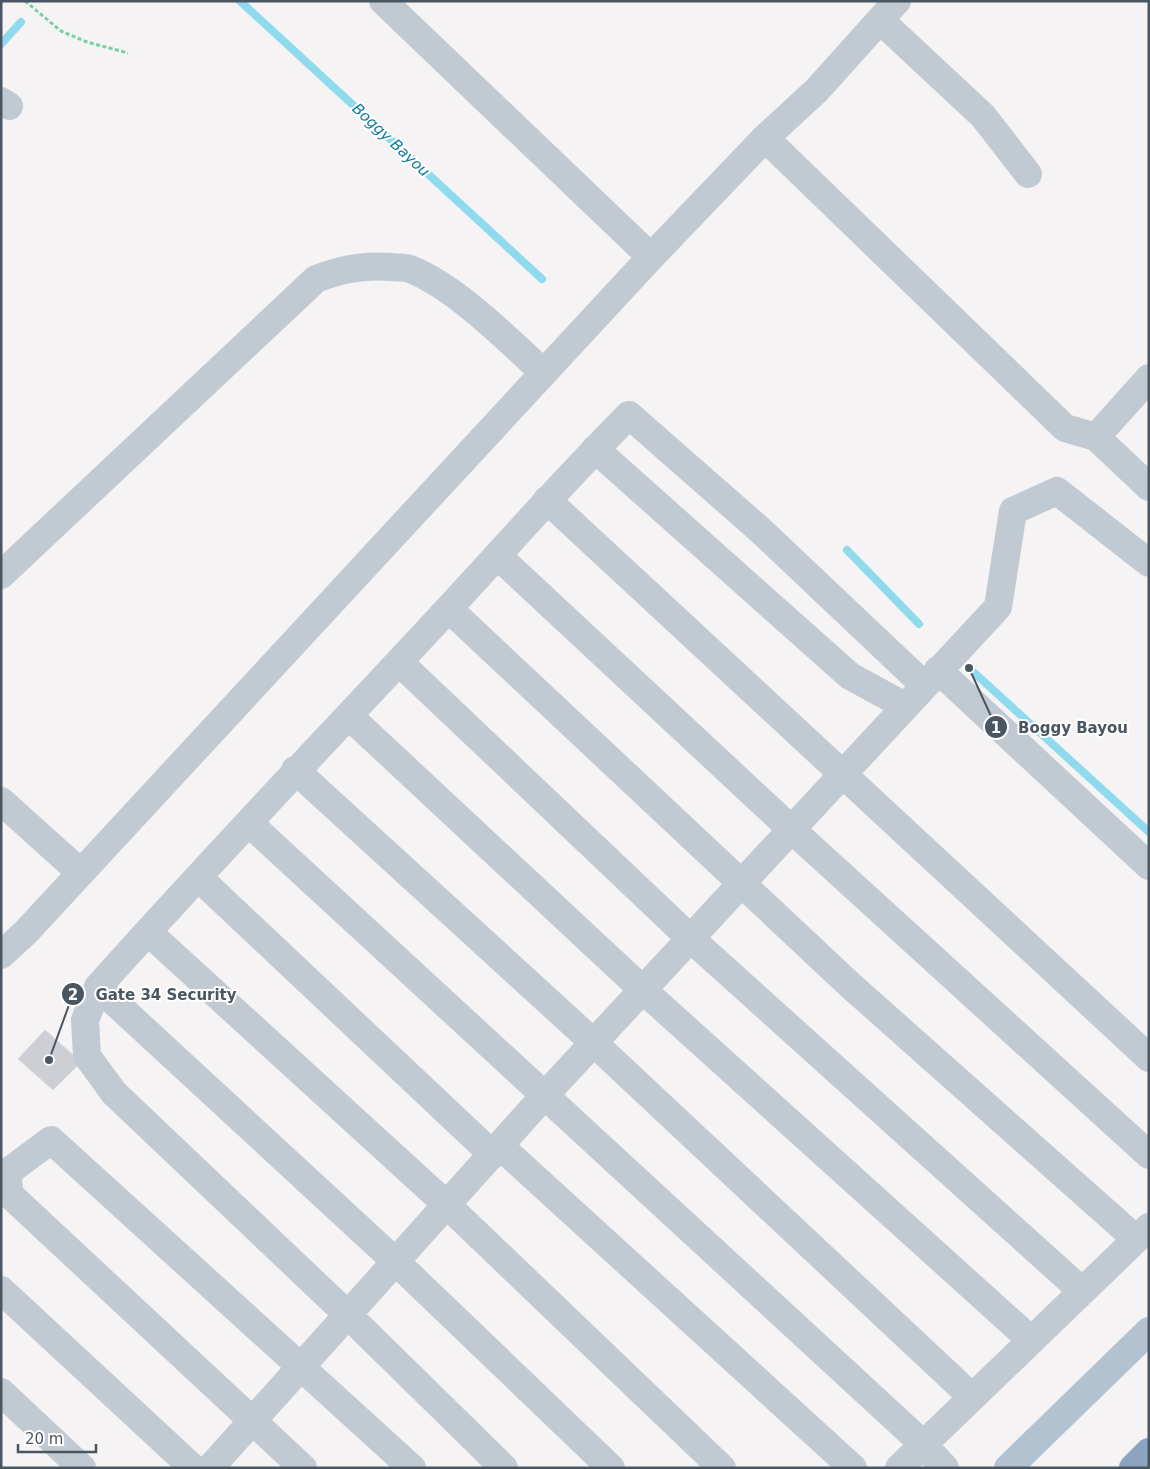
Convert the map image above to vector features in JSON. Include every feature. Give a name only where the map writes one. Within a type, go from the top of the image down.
[{"type":"highway","points":[[1133,1468],[1149,1452]]},
{"type":"main road","points":[[1008,1468],[1149,1331]]},
{"type":"lane","points":[[383,1],[651,256]]},
{"type":"lane","points":[[1,955],[26,932],[81,873],[651,256],[765,138],[817,90],[889,10],[983,116],[1028,174]]},
{"type":"lane","points":[[765,138],[1065,428],[1096,437],[1149,487]]},
{"type":"lane","points":[[1,576],[316,279],[340,270],[368,265],[409,269],[449,292],[486,320],[544,372]]},
{"type":"lane","points":[[1096,437],[1149,378]]},
{"type":"lane","points":[[504,1468],[349,1316],[114,1093],[87,1056],[85,1020],[98,987],[249,823],[295,770],[349,716],[498,556],[547,500],[629,415],[1149,866]]},
{"type":"lane","points":[[595,449],[850,676],[905,706]]},
{"type":"lane","points":[[210,1468],[349,1316],[545,1095],[998,607],[1013,511],[1057,491],[1149,563]]},
{"type":"lane","points":[[547,500],[841,775],[1149,1058]]},
{"type":"lane","points":[[498,556],[791,829],[1149,1155]]},
{"type":"lane","points":[[449,609],[850,985],[1143,1233],[899,1468]]},
{"type":"lane","points":[[399,662],[690,938],[1082,1291]]},
{"type":"lane","points":[[349,716],[643,990],[1031,1340]]},
{"type":"lane","points":[[295,770],[594,1043],[972,1397]]},
{"type":"lane","points":[[1,800],[81,873]]},
{"type":"lane","points":[[249,823],[922,1444],[945,1468]]},
{"type":"lane","points":[[198,877],[496,1150],[853,1468]]},
{"type":"lane","points":[[148,932],[447,1205],[722,1468]]},
{"type":"lane","points":[[98,987],[396,1262],[611,1468]]},
{"type":"lane","points":[[303,1468],[9,1194],[8,1172],[51,1140],[412,1468]]},
{"type":"lane","points":[[1,1290],[193,1468]]},
{"type":"lane","points":[[1,1392],[82,1468]]},
{"type":"path","points":[[25,1],[61,31],[87,42],[128,53]]},
{"type":"building","points":[[45,1030],[81,1062],[53,1090],[18,1059]]},
{"type":"waterway","name":"Boggy Bayou","points":[[240,1],[542,279]]},
{"type":"waterway","name":"Boggy Bayou","points":[[1,44],[21,22]]},
{"type":"waterway","name":"Boggy Bayou","points":[[847,550],[919,624]]},
{"type":"waterway","name":"Boggy Bayou","points":[[969,668],[1149,832]]},
{"type":"place","name":"Boggy Bayou","points":[[969,668]]},
{"type":"place","name":"Gate 34 Security","points":[[49,1060]]}]
